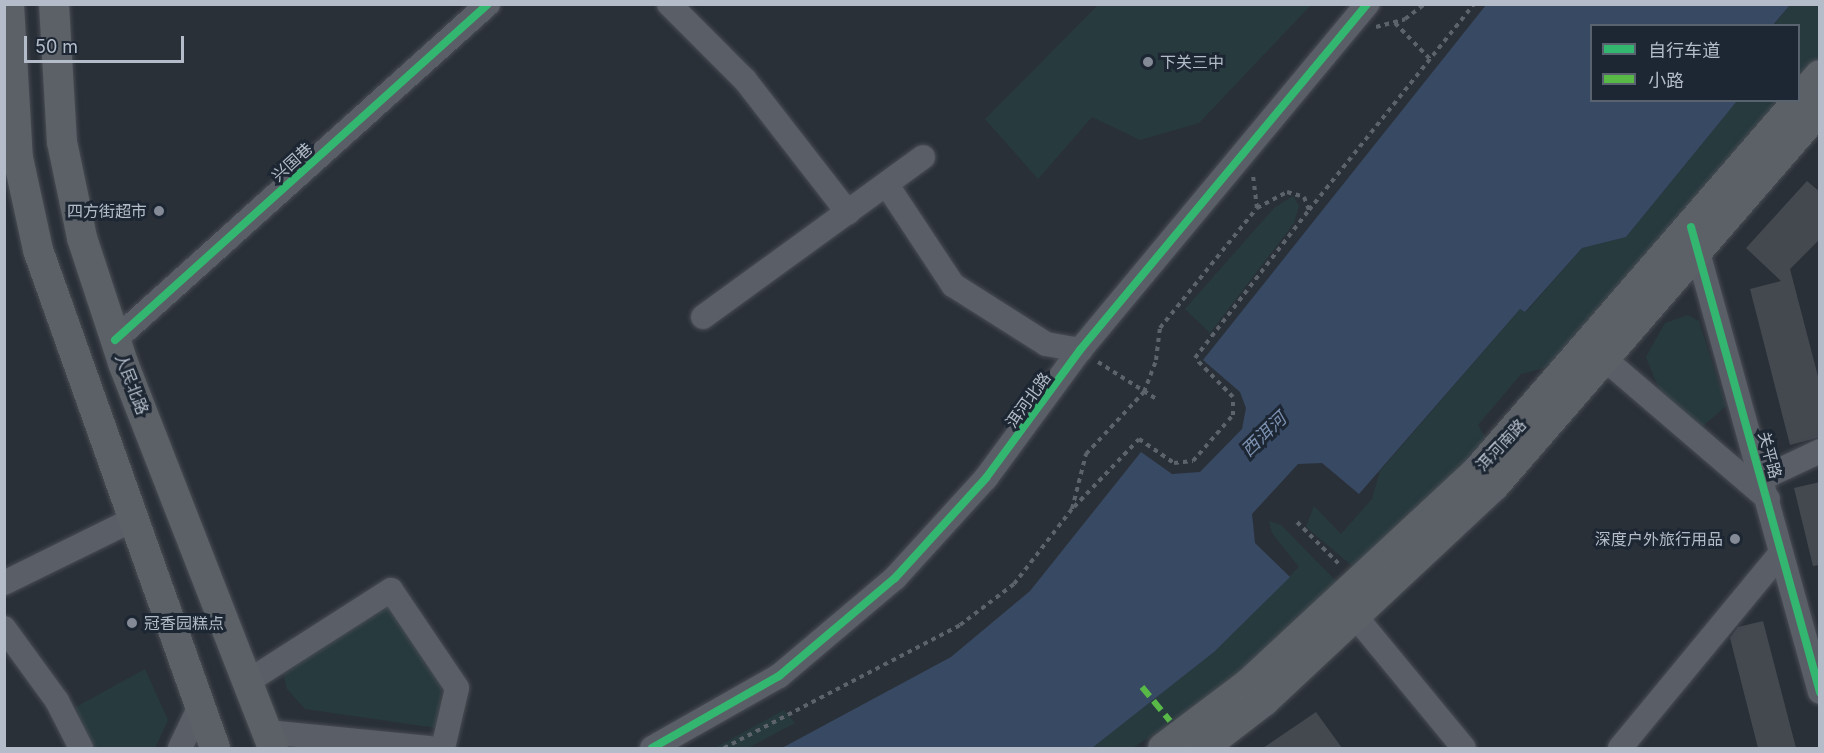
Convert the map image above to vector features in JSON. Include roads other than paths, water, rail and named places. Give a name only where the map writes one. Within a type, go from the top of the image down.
[{"type":"main road","points":[[9,4],[11,161],[50,290],[215,748]]},
{"type":"main road","name":"人民北路","points":[[54,4],[57,101],[68,181],[115,340],[270,740]]},
{"type":"main road","name":"洱河南路","points":[[1800,98],[1820,75]]},
{"type":"main road","name":"洱河南路","points":[[1203,748],[1355,616],[1494,486],[1607,361],[1797,102]]},
{"type":"main road","name":"洱河南路","points":[[1163,748],[1248,684],[1478,470],[1820,110]]},
{"type":"street","name":"兴国巷","points":[[115,340],[488,4]]},
{"type":"street","points":[[669,4],[745,80],[848,213]]},
{"type":"street","name":"洱河北路","points":[[652,748],[779,676],[887,585],[986,478],[1080,350],[1247,153],[1359,14]]},
{"type":"street","points":[[703,317],[923,157]]},
{"type":"street","points":[[887,184],[953,285],[1046,344],[1080,350]]},
{"type":"street","name":"关平路","points":[[1695,240],[1766,488],[1781,553],[1820,692]]},
{"type":"street","points":[[1607,361],[1766,488],[1820,451]]},
{"type":"street","points":[[4,583],[132,520]]},
{"type":"street","points":[[1620,748],[1781,553]]},
{"type":"street","points":[[247,682],[391,590],[457,688],[443,748]]},
{"type":"street","points":[[1355,616],[1464,748]]},
{"type":"street","points":[[4,628],[57,701],[81,748]]},
{"type":"street","points":[[180,748],[200,705]]},
{"type":"street","points":[[270,740],[429,748]]},
{"type":"water","name":"西洱河","points":[[1486,5],[1790,5],[1774,24],[1590,24],[1590,102],[1736,102],[1626,237],[1582,248],[1525,312],[1520,309],[1359,494],[1322,463],[1298,464],[1252,514],[1255,543],[1290,577],[1214,652],[1092,748],[782,748],[951,657],[1030,591],[1141,452],[1172,474],[1200,472],[1242,429],[1246,408],[1240,392],[1203,360]]},
{"type":"place","name":"下关三中","points":[[1148,62]]},
{"type":"place","name":"四方街超市","points":[[159,211]]},
{"type":"place","name":"深度户外旅行用品","points":[[1735,539]]},
{"type":"place","name":"冠香园糕点","points":[[132,623]]}]
